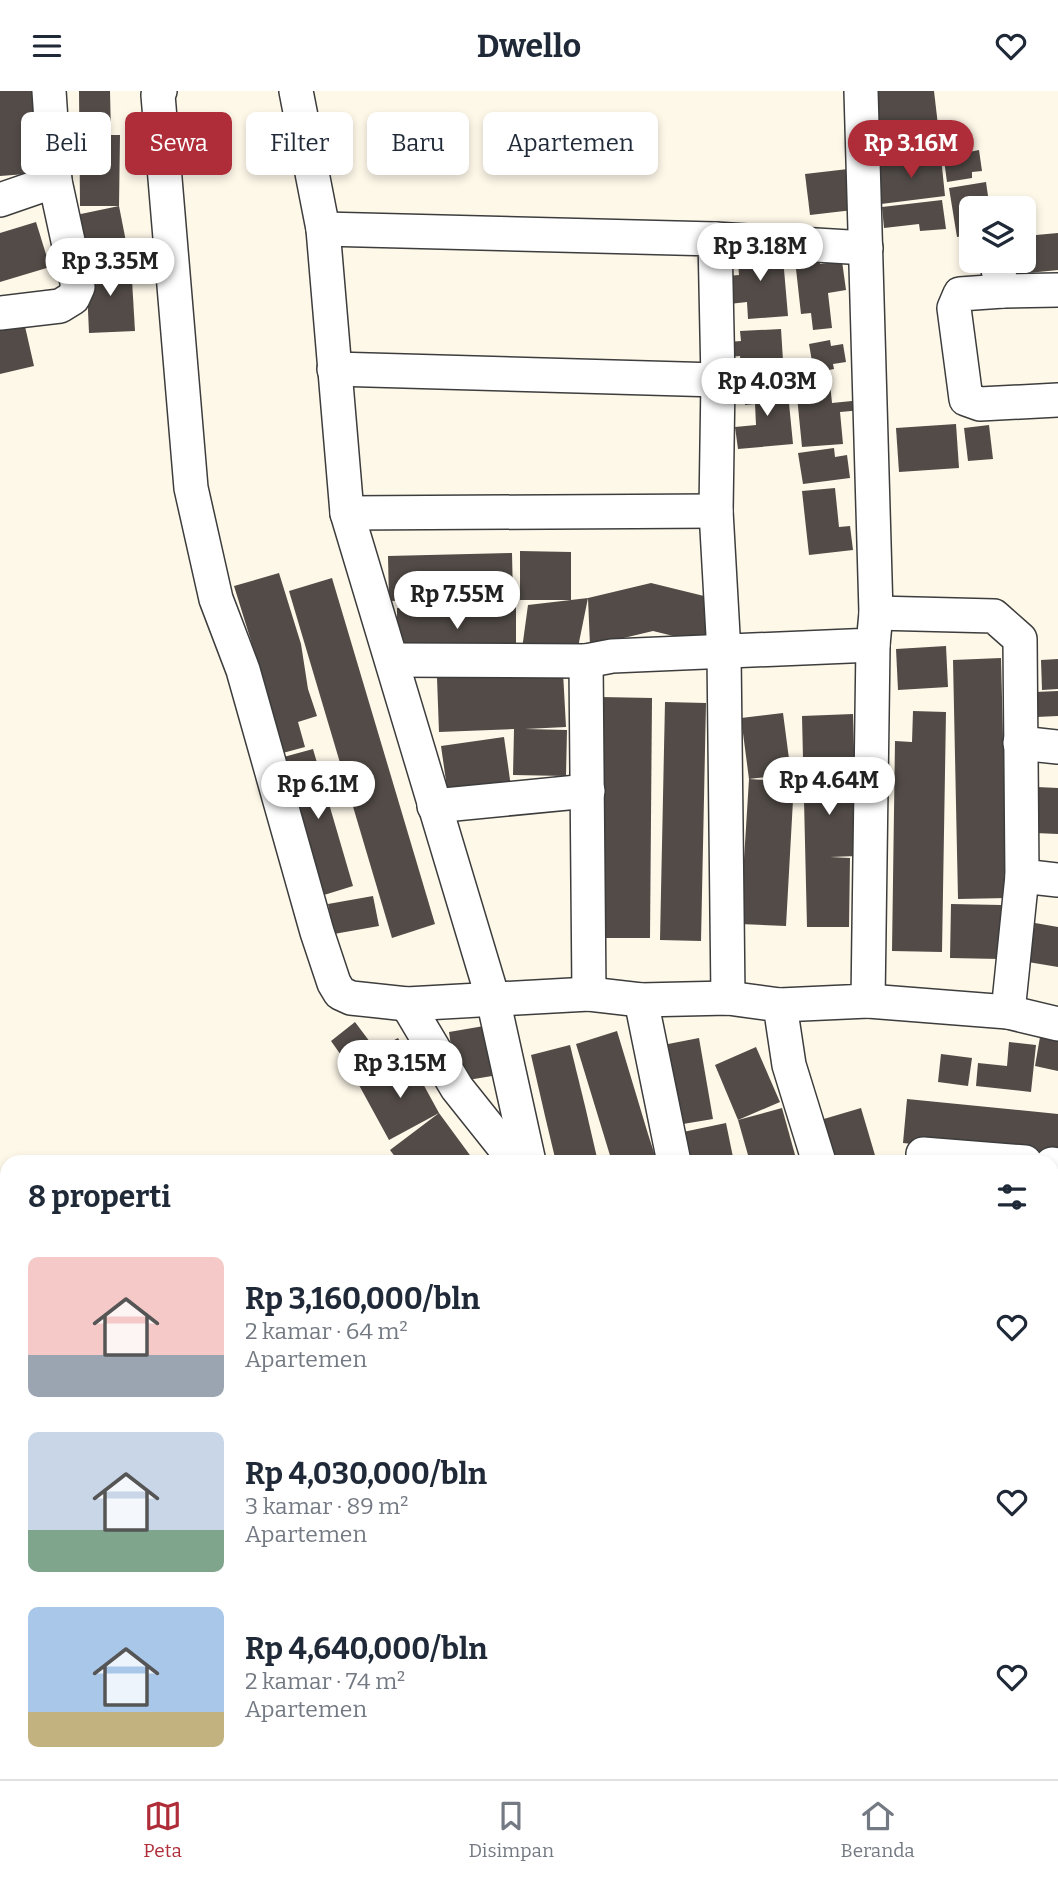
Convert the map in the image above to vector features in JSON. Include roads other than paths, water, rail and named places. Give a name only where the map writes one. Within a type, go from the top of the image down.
[{"type":"street","points":[[0,313],[60,306],[73,298],[78,287],[55,181],[49,91]]},
{"type":"street","points":[[160,91],[158,95],[191,488],[216,600],[243,670],[334,983],[340,993],[351,998],[407,1004],[589,994],[640,1000],[728,998],[780,1005],[868,1001],[1008,1012],[1058,1024]]},
{"type":"street","points":[[296,91],[323,229],[347,513],[493,999],[527,1155]]},
{"type":"street","points":[[861,91],[875,629],[868,1001]]},
{"type":"street","points":[[0,200],[55,181]]},
{"type":"street","points":[[323,229],[715,239],[866,248]]},
{"type":"street","points":[[715,239],[718,380],[716,511],[724,653],[728,998]]},
{"type":"street","points":[[1058,290],[999,276],[960,294],[954,308],[966,400],[980,404],[1058,400]]},
{"type":"street","points":[[334,369],[718,380]]},
{"type":"street","points":[[347,513],[716,511]]},
{"type":"street","points":[[392,660],[586,661],[612,656],[724,653],[875,629],[994,616],[1020,639],[1022,876],[1008,1012]]},
{"type":"street","points":[[586,661],[589,994]]},
{"type":"street","points":[[1020,743],[1058,747]]},
{"type":"street","points":[[434,806],[588,791]]},
{"type":"street","points":[[1022,876],[1058,880]]},
{"type":"street","points":[[640,1000],[673,1155]]},
{"type":"street","points":[[407,1004],[457,1087],[510,1155]]},
{"type":"street","points":[[780,1005],[789,1065],[817,1155]]}]
